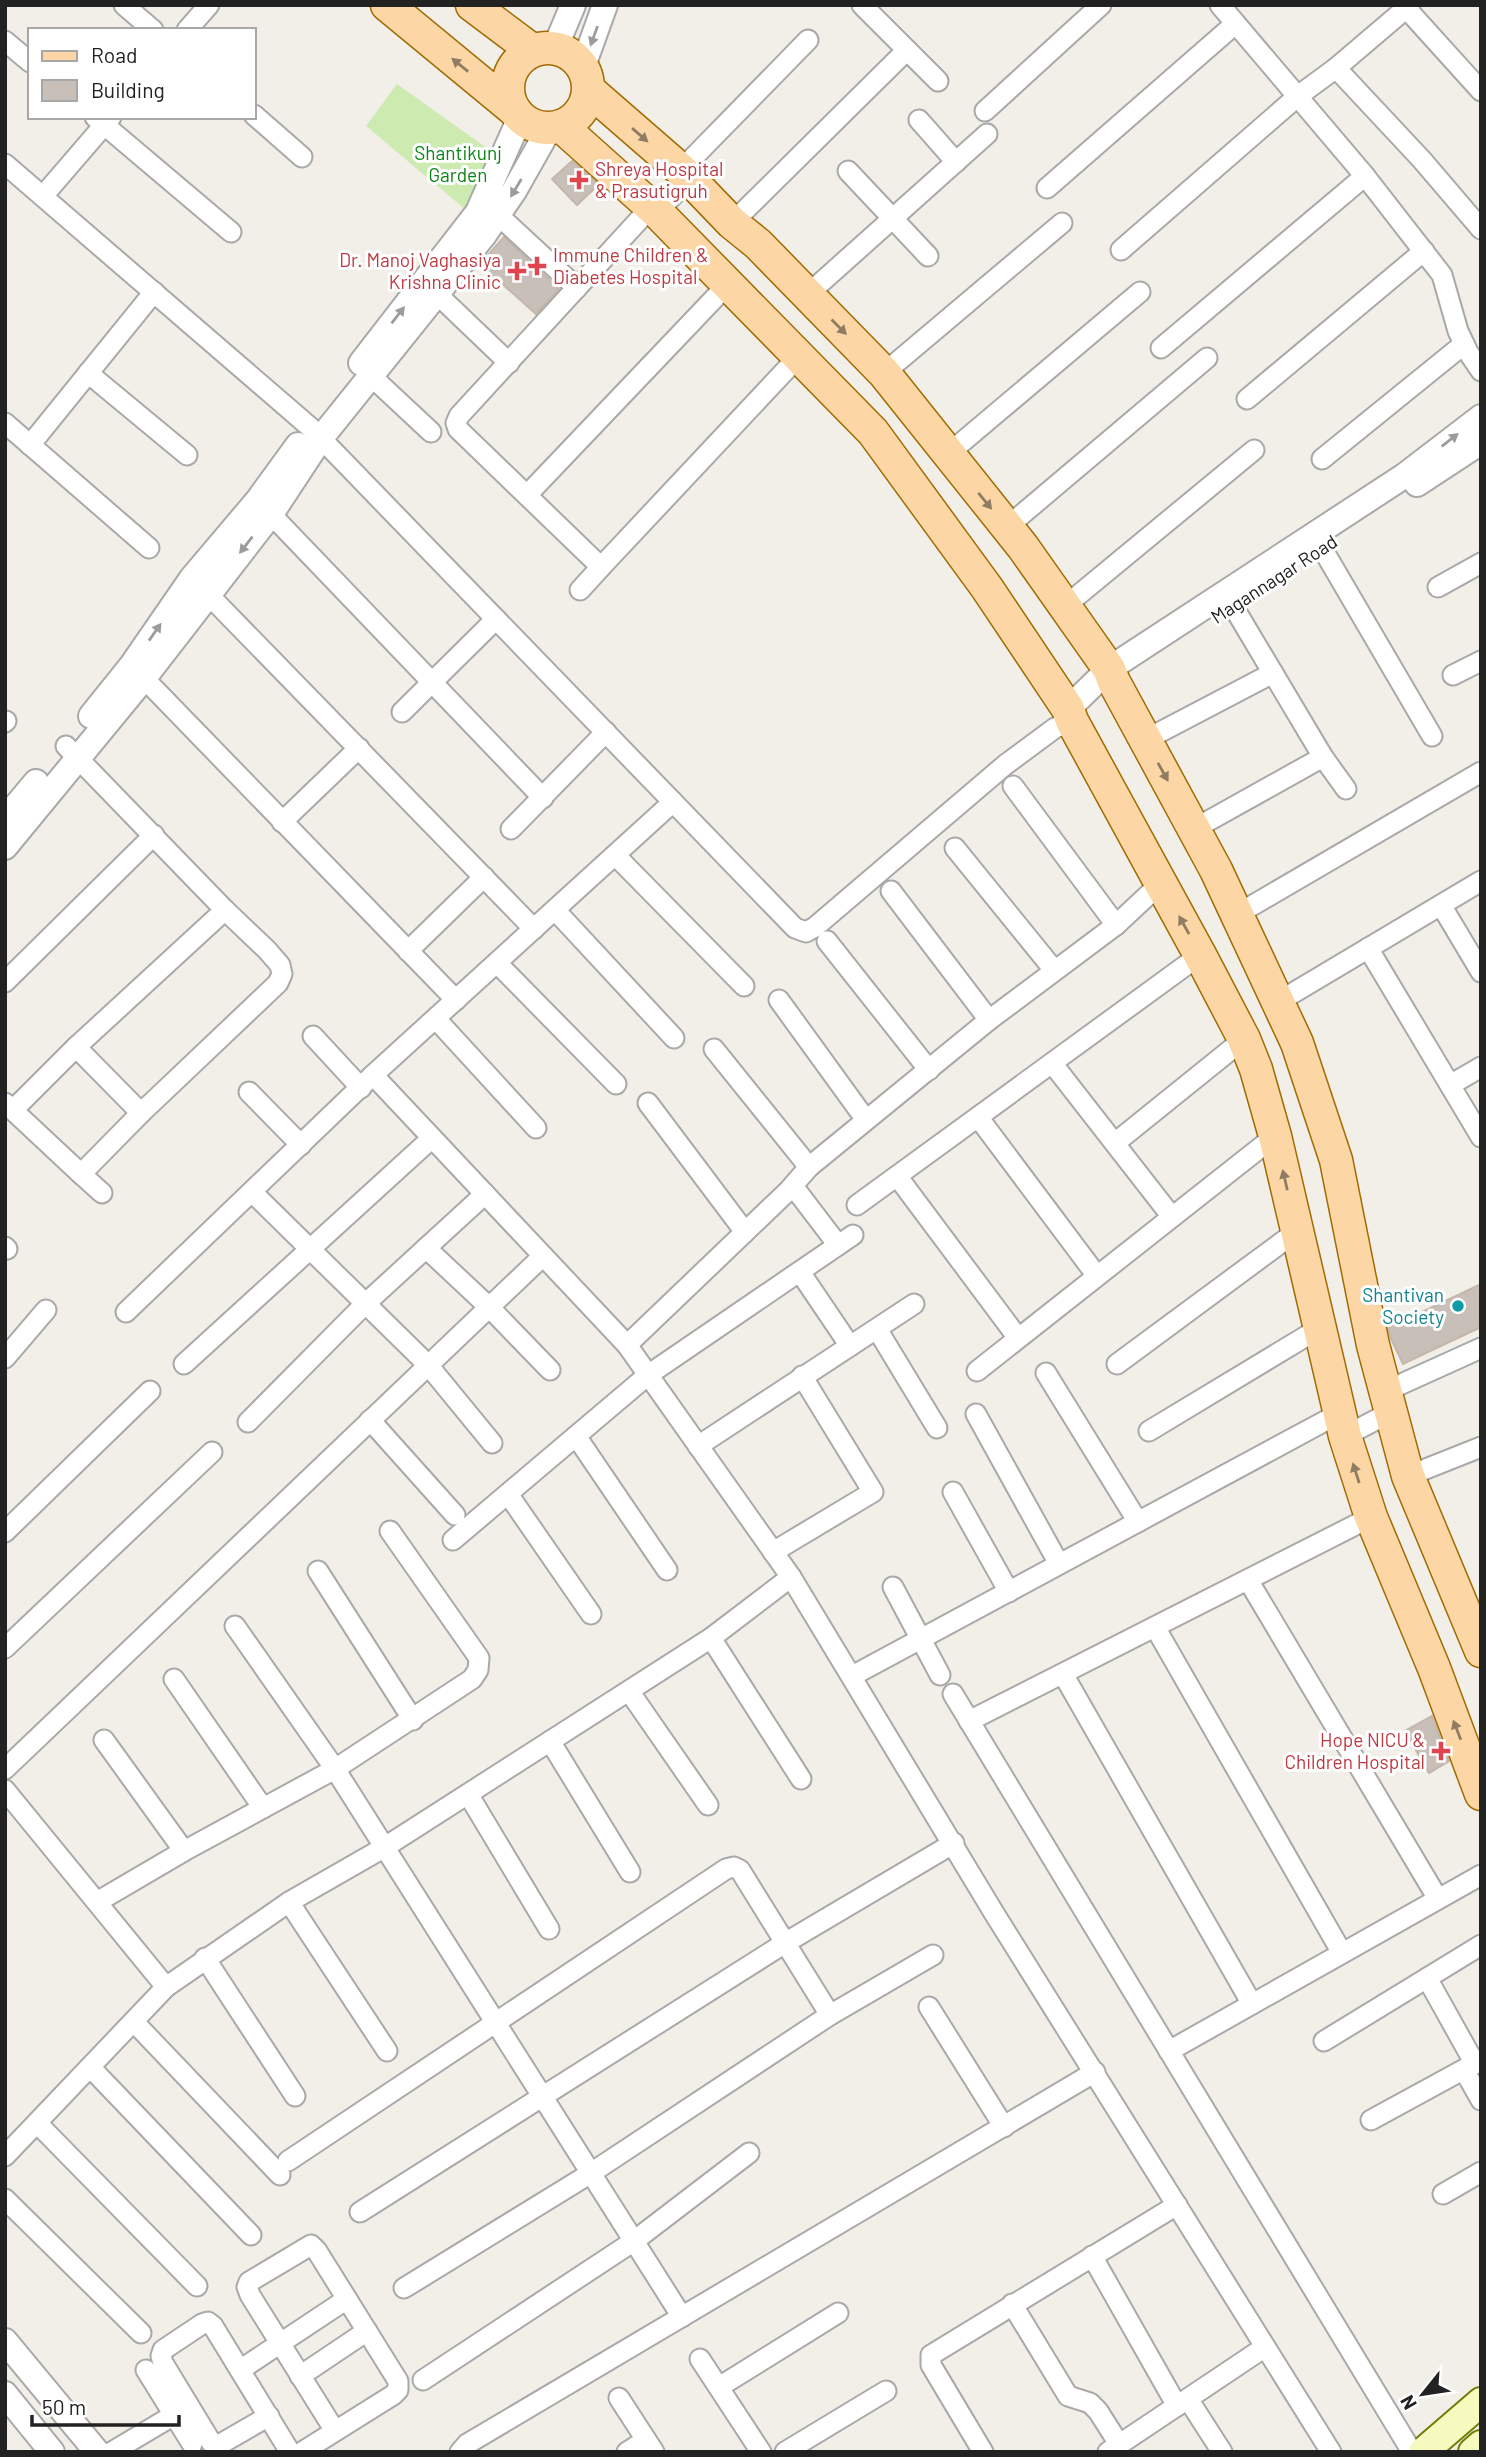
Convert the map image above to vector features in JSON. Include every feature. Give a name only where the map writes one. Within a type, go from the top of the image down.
[{"type":"main road","points":[[387,5],[654,209],[873,432],[987,588],[1161,883],[1244,1040],[1256,1069],[1275,1136],[1341,1425],[1371,1517],[1434,1668],[1481,1794]]},
{"type":"main road","points":[[472,5],[544,49],[571,54],[586,78],[732,223],[758,244],[884,373],[1007,527],[1065,606],[1111,676],[1194,829],[1297,1043],[1336,1160],[1373,1345],[1408,1476],[1479,1644]]},
{"type":"main road","points":[[544,49],[518,60],[509,75],[508,92],[536,120],[577,117],[585,104],[586,78]]},
{"type":"main road","points":[[1423,2452],[1481,2402]]},
{"type":"main road","points":[[1473,2452],[1481,2445]]},
{"type":"street","points":[[124,5],[151,28]]},
{"type":"street","points":[[189,28],[209,5]]},
{"type":"street","points":[[544,49],[573,5]]},
{"type":"street","points":[[586,78],[606,5]]},
{"type":"street","points":[[862,5],[938,81]]},
{"type":"street","points":[[985,111],[1101,5]]},
{"type":"street","points":[[1220,5],[1365,176],[1442,275],[1464,344],[1481,371]]},
{"type":"street","points":[[1121,250],[1298,96],[1336,68],[1408,7],[1481,91]]},
{"type":"street","points":[[1047,188],[1235,24]]},
{"type":"street","points":[[601,567],[458,429],[456,423],[459,416],[808,40]]},
{"type":"street","points":[[5,41],[28,60]]},
{"type":"street","points":[[732,223],[907,50]]},
{"type":"street","points":[[1336,68],[1422,160],[1481,229]]},
{"type":"street","points":[[256,118],[302,157]]},
{"type":"street","points":[[43,196],[104,120],[231,232]]},
{"type":"street","points":[[316,433],[371,376],[438,295],[498,215],[514,191],[536,120]]},
{"type":"street","points":[[5,847],[72,752],[138,672],[200,586],[264,507],[478,212],[536,120]]},
{"type":"street","points":[[919,120],[956,162]]},
{"type":"street","points":[[807,295],[987,134]]},
{"type":"street","points":[[5,164],[316,433],[795,928],[806,932],[816,927],[1005,765],[1065,719],[1111,676]]},
{"type":"street","points":[[848,171],[928,256]]},
{"type":"street","points":[[1161,348],[1365,176]]},
{"type":"street","points":[[498,215],[577,288]]},
{"type":"street","points":[[884,373],[1062,223]]},
{"type":"street","points":[[1247,399],[1424,251]]},
{"type":"street","points":[[527,494],[728,284]]},
{"type":"street","points":[[30,445],[154,292]]},
{"type":"street","points":[[948,454],[1140,292]]},
{"type":"street","points":[[438,295],[509,363]]},
{"type":"street","points":[[1322,459],[1464,344]]},
{"type":"street","points":[[580,590],[799,356]]},
{"type":"street","points":[[1007,527],[1207,358]]},
{"type":"street","points":[[88,373],[187,455]]},
{"type":"street","points":[[371,376],[431,432]]},
{"type":"street","name":"Magannagar Road","points":[[1111,676],[1233,606],[1481,417]]},
{"type":"street","points":[[5,423],[149,548]]},
{"type":"street","name":"Magannagar Road","points":[[1111,676],[1319,540],[1481,442]]},
{"type":"street","points":[[1065,606],[1254,450]]},
{"type":"street","points":[[264,507],[543,798]]},
{"type":"street","points":[[1319,540],[1432,736]]},
{"type":"street","points":[[1438,587],[1481,562]]},
{"type":"street","points":[[200,586],[534,929]]},
{"type":"street","points":[[1233,606],[1323,757],[1346,789]]},
{"type":"street","points":[[402,712],[496,619]]},
{"type":"street","points":[[1453,675],[1481,661]]},
{"type":"street","points":[[138,672],[456,1000]]},
{"type":"street","points":[[1145,740],[1273,673]]},
{"type":"street","points":[[512,829],[606,732]]},
{"type":"street","points":[[282,822],[359,748]]},
{"type":"street","points":[[5,819],[72,752]]},
{"type":"street","points":[[72,752],[267,950],[279,965],[282,974],[278,984],[141,1113],[81,1174]]},
{"type":"street","points":[[1194,829],[1323,757]]},
{"type":"street","points":[[1236,915],[1481,772]]},
{"type":"street","points":[[1013,786],[1116,925]]},
{"type":"street","points":[[126,1312],[367,1082],[673,802]]},
{"type":"street","points":[[5,982],[154,835]]},
{"type":"street","points":[[956,848],[1054,970]]},
{"type":"street","points":[[615,855],[744,986]]},
{"type":"street","points":[[408,951],[484,877]]},
{"type":"street","points":[[1278,1002],[1481,881]]},
{"type":"street","points":[[627,1345],[746,1232],[809,1167],[989,1020],[1116,925],[1161,883]]},
{"type":"street","points":[[891,891],[989,1020]]},
{"type":"street","points":[[1441,905],[1481,972]]},
{"type":"street","points":[[102,1193],[9,1106],[225,910]]},
{"type":"street","points":[[555,910],[674,1038]]},
{"type":"street","points":[[827,941],[929,1070]]},
{"type":"street","points":[[1368,948],[1481,1137]]},
{"type":"street","points":[[857,1205],[1200,955]]},
{"type":"street","points":[[497,963],[616,1084]]},
{"type":"street","points":[[779,1000],[866,1120]]},
{"type":"street","points":[[436,1019],[536,1128]]},
{"type":"street","points":[[313,1036],[432,1138],[627,1345],[791,1577],[995,1913],[1331,2452]]},
{"type":"street","points":[[1115,1143],[1244,1040]]},
{"type":"street","points":[[76,1047],[141,1113]]},
{"type":"street","points":[[714,1049],[809,1167]]},
{"type":"street","points":[[1052,1063],[1172,1217]]},
{"type":"street","points":[[1450,1085],[1481,1067]]},
{"type":"street","points":[[249,1092],[301,1145]]},
{"type":"street","points":[[648,1103],[746,1232]]},
{"type":"street","points":[[978,1117],[1097,1276]]},
{"type":"street","points":[[977,1371],[1275,1136]]},
{"type":"street","points":[[184,1364],[432,1138]]},
{"type":"street","points":[[897,1176],[1018,1338]]},
{"type":"street","points":[[453,1541],[648,1375],[846,1240],[793,1186]]},
{"type":"street","points":[[252,1192],[428,1365],[492,1443]]},
{"type":"street","points":[[248,1422],[365,1304],[485,1194]]},
{"type":"street","points":[[1117,1364],[1297,1231]]},
{"type":"street","points":[[426,1248],[489,1307],[550,1370]]},
{"type":"street","points":[[5,1769],[543,1256]]},
{"type":"street","points":[[800,1272],[850,1346]]},
{"type":"street","points":[[698,1446],[914,1304]]},
{"type":"street","points":[[5,1357],[46,1310]]},
{"type":"street","points":[[877,1329],[937,1428]]},
{"type":"street","points":[[1149,1431],[1318,1329]]},
{"type":"street","points":[[852,1676],[1138,1521],[1388,1402],[1481,1348]]},
{"type":"street","points":[[1046,1373],[1138,1521]]},
{"type":"street","points":[[773,1552],[873,1492],[802,1376]]},
{"type":"street","points":[[5,1532],[150,1391]]},
{"type":"street","points":[[976,1414],[1059,1564]]},
{"type":"street","points":[[370,1420],[455,1514]]},
{"type":"street","points":[[576,1436],[667,1570]]},
{"type":"street","points":[[1408,1476],[1481,1447]]},
{"type":"street","points":[[5,1648],[212,1452]]},
{"type":"street","points":[[953,1492],[1009,1591]]},
{"type":"street","points":[[508,1494],[592,1614]]},
{"type":"street","points":[[969,1721],[1371,1517]]},
{"type":"street","points":[[97,1902],[335,1769],[472,1679],[478,1670],[479,1658],[390,1531]]},
{"type":"street","points":[[318,1572],[413,1720]]},
{"type":"street","points":[[5,2157],[166,1987],[205,1958],[289,1902],[385,1847],[711,1638],[791,1577]]},
{"type":"street","points":[[1248,1580],[1438,1899]]},
{"type":"street","points":[[893,1587],[940,1675]]},
{"type":"street","points":[[236,1626],[335,1769],[682,2317]]},
{"type":"street","points":[[1155,1627],[1342,1953]]},
{"type":"street","points":[[711,1638],[802,1779]]},
{"type":"street","points":[[1063,1674],[1252,2004]]},
{"type":"street","points":[[174,1679],[263,1808]]},
{"type":"street","points":[[629,1691],[708,1805]]},
{"type":"street","points":[[953,1694],[1412,2452]]},
{"type":"street","points":[[104,1740],[184,1851]]},
{"type":"street","points":[[550,1741],[630,1872]]},
{"type":"street","points":[[5,1790],[166,1987]]},
{"type":"street","points":[[468,1794],[549,1928]]},
{"type":"street","points":[[360,2213],[785,1943],[954,1843]]},
{"type":"street","points":[[134,2022],[284,2168],[495,2023],[726,1869],[734,1867],[740,1870],[830,2015]]},
{"type":"street","points":[[1169,2051],[1481,1875]]},
{"type":"street","points":[[289,1902],[387,2051]]},
{"type":"street","points":[[1324,2041],[1481,1945]]},
{"type":"street","points":[[404,2288],[591,2173],[830,2015],[933,1955]]},
{"type":"street","points":[[205,1958],[295,2096]]},
{"type":"street","points":[[1427,1978],[1473,2065],[1481,2100]]},
{"type":"street","points":[[929,2007],[1003,2127]]},
{"type":"street","points":[[1371,2120],[1473,2065]]},
{"type":"street","points":[[90,2067],[251,2235]]},
{"type":"street","points":[[460,2452],[467,2444],[1095,2072]]},
{"type":"street","points":[[37,2123],[197,2286]]},
{"type":"street","points":[[423,2380],[634,2241],[750,2153]]},
{"type":"street","points":[[1443,2194],[1481,2172]]},
{"type":"street","points":[[5,2199],[141,2333]]},
{"type":"street","points":[[983,2452],[931,2365],[931,2355],[1177,2205]]},
{"type":"street","points":[[302,2452],[335,2431],[398,2390],[398,2381],[311,2245],[249,2282],[247,2287],[335,2431]]},
{"type":"street","points":[[1092,2256],[1182,2402],[1222,2452]]},
{"type":"street","points":[[240,2370],[347,2299]]},
{"type":"street","points":[[1012,2304],[1068,2396],[1090,2403],[1098,2411],[1113,2448],[1265,2347]]},
{"type":"street","points":[[719,2387],[838,2313]]},
{"type":"street","points":[[269,2416],[217,2446],[211,2442],[163,2363],[163,2350],[208,2322],[240,2370],[269,2416],[290,2452]]},
{"type":"street","points":[[300,2376],[367,2332]]},
{"type":"street","points":[[5,2341],[97,2452]]},
{"type":"street","points":[[700,2359],[761,2452]]},
{"type":"street","points":[[146,2370],[192,2444]]},
{"type":"street","points":[[785,2452],[886,2391]]},
{"type":"street","points":[[5,2393],[52,2452]]},
{"type":"street","points":[[619,2398],[650,2446],[627,2452]]},
{"type":"street","points":[[111,2452],[174,2415]]},
{"type":"green space","name":"Shantikunj Garden","points":[[397,84],[498,156],[466,210],[366,126]]},
{"type":"building","points":[[572,161],[599,184],[577,205],[552,179]]},
{"type":"building","points":[[504,237],[559,289],[536,314],[480,264]]},
{"type":"building","name":"Shantivan Society","points":[[1481,1284],[1481,1327],[1403,1364],[1388,1328]]},
{"type":"building","points":[[1432,1716],[1449,1761],[1429,1773],[1405,1731]]},
{"type":"place","name":"Shreya Hospital & Prasutigruh","points":[[579,180]]},
{"type":"place","name":"Immune Children & Diabetes Hospital","points":[[537,266]]},
{"type":"place","name":"Dr. Manoj Vaghasiya Krishna Clinic","points":[[517,271]]},
{"type":"place","name":"Shantivan Society","points":[[1458,1306]]},
{"type":"place","name":"Hope NICU & Children Hospital","points":[[1441,1751]]}]
